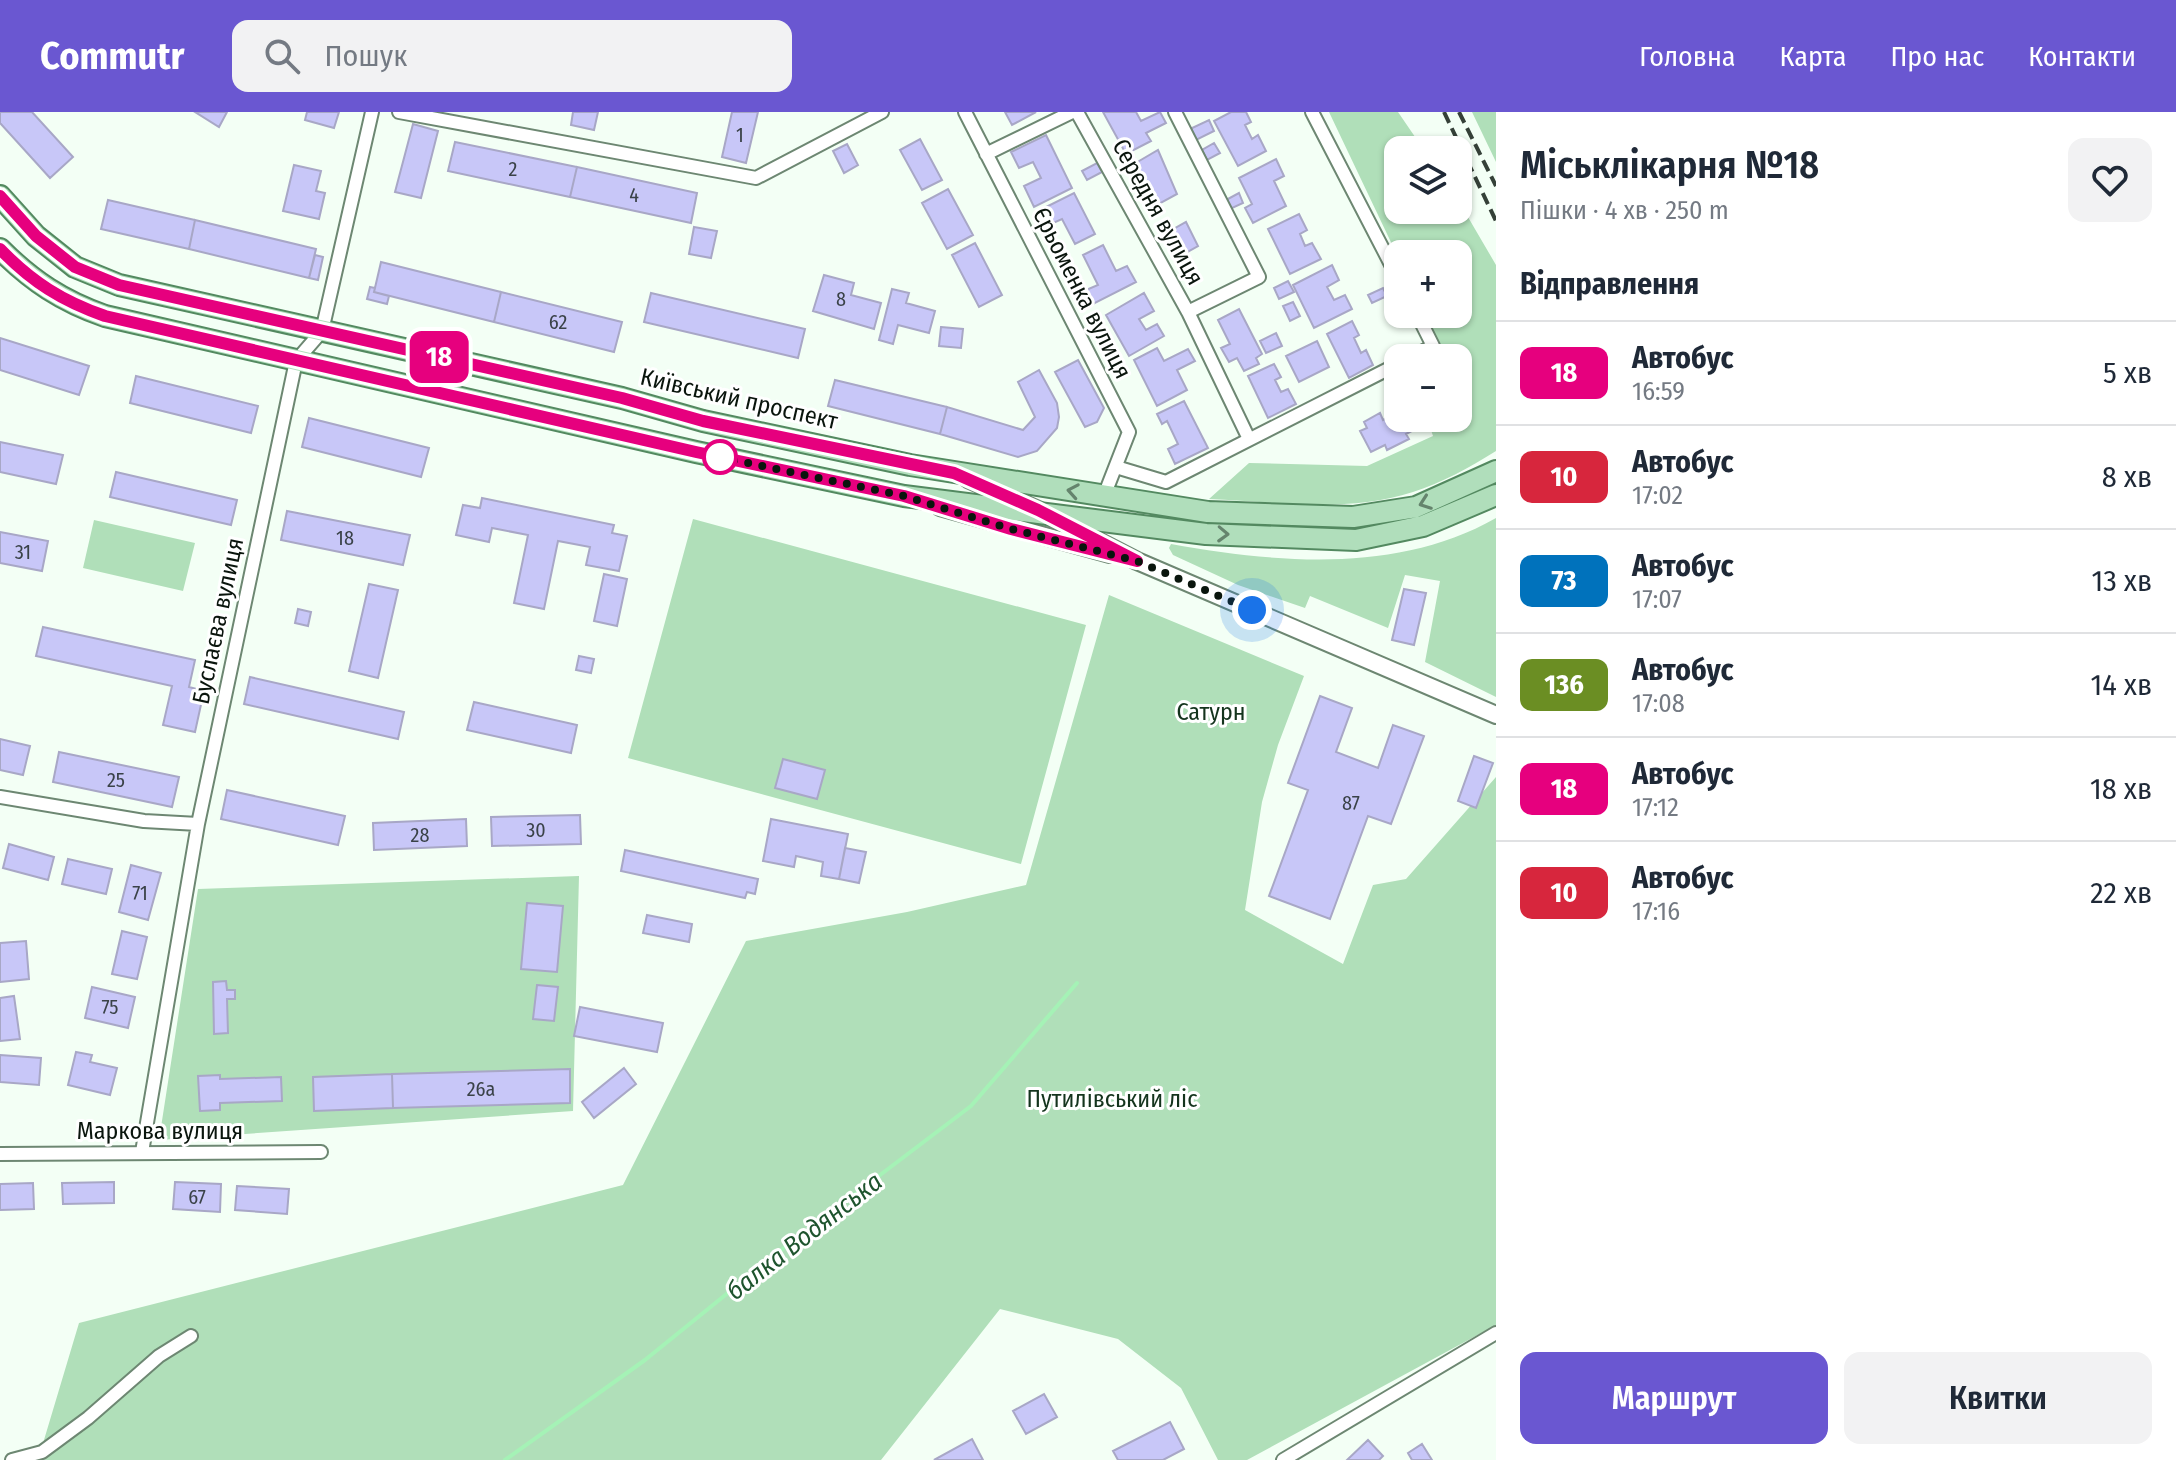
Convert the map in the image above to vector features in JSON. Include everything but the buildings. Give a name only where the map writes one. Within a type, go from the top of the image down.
[{"type":"main road","name":"Київський проспект","points":[[0,196],[36,236],[75,267],[119,285],[622,398],[703,421],[910,465],[1208,512],[1353,517],[1416,507],[1496,471]]},
{"type":"main road","points":[[0,249],[23,272],[69,303],[105,316],[904,496],[1038,510],[1206,534],[1356,540],[1423,526],[1496,495]]},
{"type":"main road","points":[[904,496],[910,465]]},
{"type":"street","name":"Буслаєва вулиця","points":[[142,1152],[198,824],[296,361],[322,331],[372,112]]},
{"type":"street","points":[[399,112],[756,178],[882,112]]},
{"type":"street","name":"Єрьоменка вулиця","points":[[965,112],[1129,432],[1104,496]]},
{"type":"street","points":[[986,154],[1075,112]]},
{"type":"street","name":"Середня вулиця","points":[[1075,112],[1188,312],[1259,277],[1175,112]]},
{"type":"street","points":[[1312,112],[1384,251]]},
{"type":"street","points":[[1188,312],[1249,439]]},
{"type":"street","points":[[1116,467],[1166,482],[1384,371]]},
{"type":"street","points":[[954,473],[1038,510],[1137,561],[1496,715]]},
{"type":"street","points":[[904,496],[1011,529],[1137,561]]},
{"type":"street","points":[[1137,561],[1129,553],[1128,542],[1134,532],[1145,525]]},
{"type":"street","points":[[0,797],[144,821],[198,824]]},
{"type":"street","name":"Маркова вулиця","points":[[0,1154],[321,1152]]},
{"type":"street","points":[[1283,1460],[1496,1333]]},
{"type":"street","points":[[12,1460],[42,1452],[88,1418],[159,1356],[191,1336]]},
{"type":"green space","points":[[1329,112],[1398,112],[1414,136],[1384,136],[1384,224],[1472,224],[1496,265],[1496,451],[1435,484],[1389,498],[1338,504],[1209,499],[1249,463],[1367,466],[1433,436],[1432,432],[1472,432],[1472,344],[1440,344],[1432,328],[1472,328],[1472,240],[1390,240]]},
{"type":"green space","points":[[1472,112],[1496,112],[1496,162]]},
{"type":"green space","points":[[1496,518],[1496,697],[1425,662],[1440,581],[1405,575],[1388,628],[1310,596],[1305,608],[1238,585],[1173,555],[1169,548],[1171,544],[1295,559],[1378,556],[1458,536]]},
{"type":"green space","points":[[693,519],[1086,625],[1021,864],[628,758]]},
{"type":"green space","points":[[94,520],[195,543],[183,591],[83,568]]},
{"type":"green space","name":"Путилівський ліс","points":[[1109,595],[1304,676],[1278,745],[1262,802],[1245,910],[1343,964],[1373,885],[1406,879],[1496,777],[1496,1325],[1247,1460],[1218,1460],[1181,1388],[1118,1339],[1000,1309],[881,1460],[38,1460],[79,1323],[623,1185],[746,941],[907,912],[1026,885]]},
{"type":"green space","points":[[579,876],[573,1111],[159,1140],[198,889]]},
{"type":"waterway","name":"балка Водянська","points":[[505,1460],[645,1360],[776,1254],[971,1106],[1077,983]]},
{"type":"railway","points":[[1444,112],[1496,221]]},
{"type":"railway","points":[[1459,112],[1496,186]]},
{"type":"bus line","name":"18","points":[[0,196],[36,236],[75,267],[119,285],[622,398],[703,421],[954,473],[1038,510],[1137,561],[1011,529],[904,496],[696,452],[105,316],[69,303],[23,272],[0,249]]},
{"type":"route","points":[[720,457],[904,496],[1011,529],[1137,561],[1252,610]]},
{"type":"park label","name":"Сатурн","points":[[1211,712]]}]
